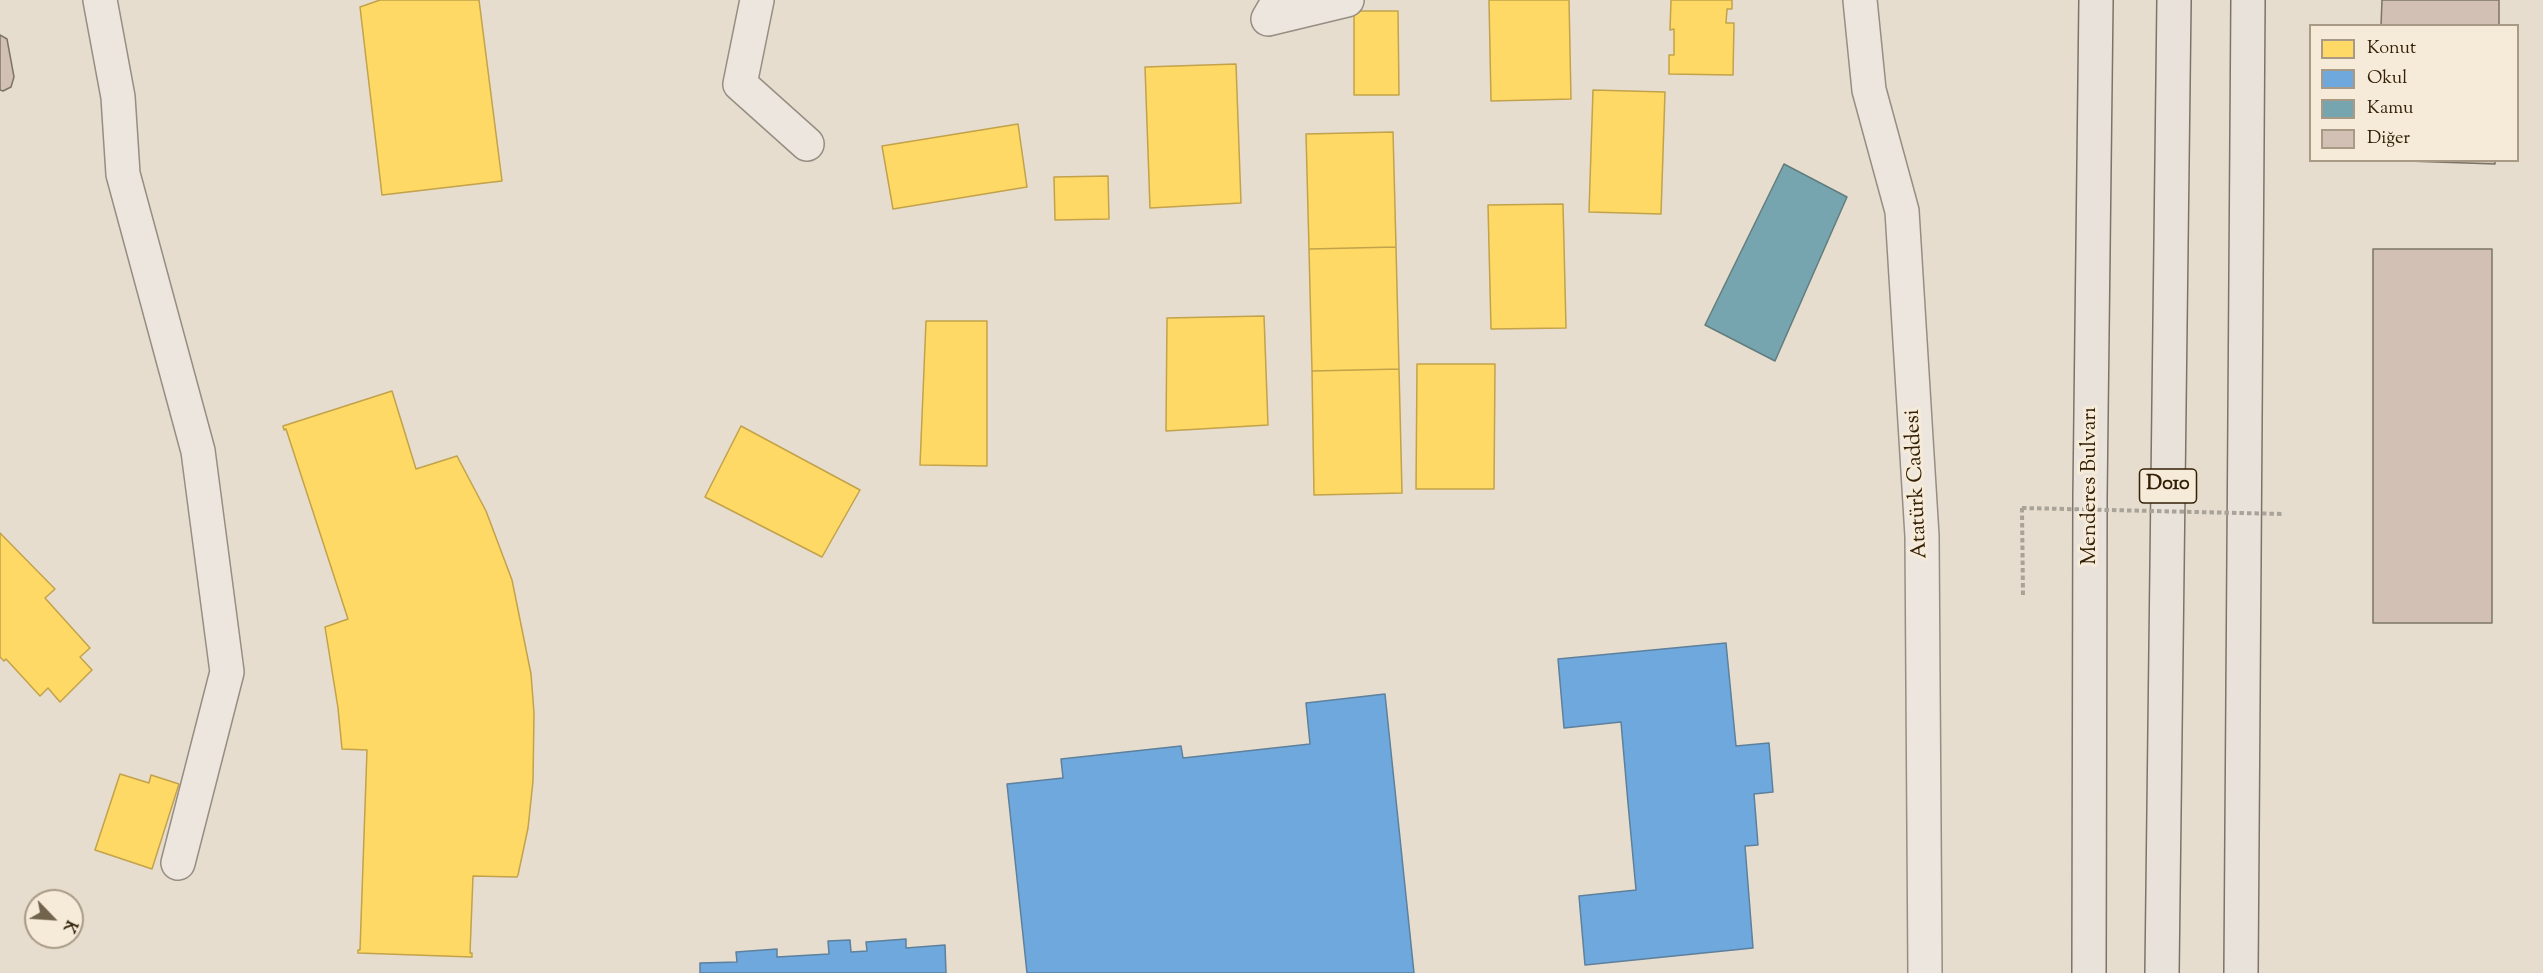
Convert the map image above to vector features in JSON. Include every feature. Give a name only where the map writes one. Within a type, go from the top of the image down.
[{"type":"main road","name":"Menderes Bulvarı","points":[[2089,973],[2090,497],[2096,0]]},
{"type":"main road","name":"D010","points":[[2162,973],[2174,0]]},
{"type":"main road","points":[[2241,973],[2248,0]]},
{"type":"street","points":[[100,0],[118,98],[123,174],[198,451],[227,672],[178,863]]},
{"type":"street","points":[[757,0],[740,84],[807,144]]},
{"type":"street","points":[[1279,0],[1268,19],[1347,0]]},
{"type":"street","name":"Atatürk Caddesi","points":[[1860,0],[1869,90],[1902,211],[1922,536],[1925,973]]},
{"type":"path","points":[[2023,596],[2022,508],[2283,514]]},
{"type":"building: Konut","points":[[380,0],[479,0],[502,181],[382,195],[360,7]]},
{"type":"building: Konut","points":[[1489,0],[1569,0],[1571,99],[1491,101]]},
{"type":"building: Konut","points":[[1671,0],[1732,0],[1732,9],[1727,9],[1726,23],[1734,23],[1733,75],[1669,74],[1669,55],[1674,55],[1674,29],[1670,30]]},
{"type":"building: Konut","points":[[1354,11],[1398,11],[1399,95],[1354,95]]},
{"type":"building: Konut","points":[[1236,64],[1241,203],[1150,208],[1145,67]]},
{"type":"building: Konut","points":[[1593,90],[1665,92],[1661,214],[1589,212]]},
{"type":"building: Konut","points":[[1018,124],[1027,187],[893,209],[882,146]]},
{"type":"building: Konut","points":[[1393,132],[1396,247],[1309,249],[1306,134]]},
{"type":"building: Konut","points":[[1108,176],[1109,219],[1055,220],[1054,177]]},
{"type":"building: Konut","points":[[1563,204],[1566,328],[1491,329],[1488,205]]},
{"type":"building: Konut","points":[[1396,247],[1399,369],[1312,371],[1309,249]]},
{"type":"building: Konut","points":[[1264,316],[1268,425],[1166,431],[1167,318]]},
{"type":"building: Konut","points":[[926,321],[987,321],[987,466],[920,465]]},
{"type":"building: Konut","points":[[1417,364],[1495,364],[1494,489],[1416,489]]},
{"type":"building: Konut","points":[[1399,369],[1402,493],[1314,495],[1312,371]]},
{"type":"building: Konut","points":[[392,391],[416,469],[457,456],[486,511],[512,580],[531,674],[534,713],[533,781],[528,828],[517,877],[473,876],[470,953],[472,957],[358,953],[360,950],[367,750],[342,749],[325,627],[348,619],[286,429],[284,430],[283,426]]},
{"type":"building: Konut","points":[[741,426],[860,490],[822,557],[705,497]]},
{"type":"building: Konut","points":[[0,533],[55,589],[45,598],[90,648],[80,657],[92,670],[60,702],[48,688],[40,696],[6,659],[4,661],[0,657]]},
{"type":"building: Konut","points":[[120,774],[149,783],[151,775],[179,784],[152,869],[95,850]]},
{"type":"building: Okul","points":[[1726,643],[1736,746],[1769,743],[1773,792],[1754,794],[1758,845],[1745,846],[1753,948],[1585,965],[1579,896],[1636,890],[1621,722],[1564,728],[1558,659]]},
{"type":"building: Okul","points":[[1385,694],[1414,973],[1027,973],[1007,784],[1063,778],[1061,759],[1181,746],[1183,758],[1310,744],[1306,703]]},
{"type":"building: Okul","points":[[906,939],[906,948],[945,945],[946,973],[700,973],[700,963],[737,962],[736,952],[777,949],[777,957],[829,954],[828,941],[850,940],[851,952],[867,951],[866,942]]},
{"type":"building: Kamu","points":[[1784,164],[1847,197],[1775,361],[1705,325]]},
{"type":"building: Diğer","points":[[2382,0],[2499,0],[2499,24],[2381,24]]},
{"type":"building: Diğer","points":[[0,35],[7,39],[14,77],[11,87],[3,91],[0,90]]},
{"type":"building: Diğer","points":[[2436,162],[2495,162],[2495,164]]},
{"type":"building: Diğer","points":[[2373,249],[2492,249],[2492,623],[2373,623]]}]
